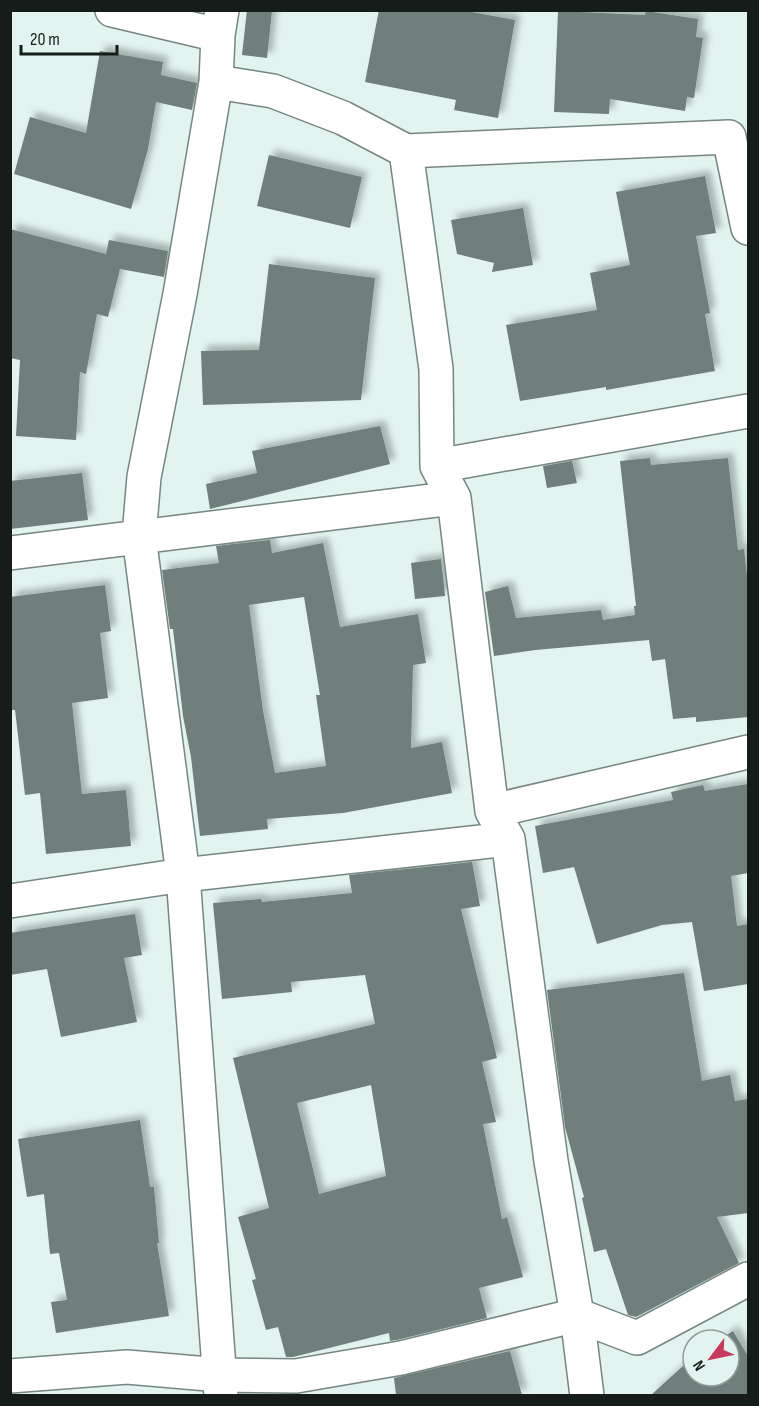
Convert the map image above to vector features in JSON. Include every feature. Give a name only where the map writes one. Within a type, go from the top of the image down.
[{"type":"street","points":[[112,10],[220,23],[216,82],[180,294],[144,477],[139,536],[183,875],[220,1385]]},
{"type":"street","points":[[216,82],[273,91],[343,118],[406,151],[729,137],[748,228]]},
{"type":"street","points":[[406,151],[436,369],[437,466],[454,498],[492,811],[508,839],[551,1161],[577,1315],[587,1395]]},
{"type":"street","points":[[437,466],[748,411]]},
{"type":"street","points":[[10,553],[454,498]]},
{"type":"street","points":[[492,811],[748,752]]},
{"type":"street","points":[[10,901],[183,875],[508,839]]},
{"type":"street","points":[[10,1376],[127,1367],[220,1385],[296,1376],[401,1358],[577,1315],[637,1338],[748,1279]]},
{"type":"building","points":[[247,10],[272,10],[267,58],[242,55]]},
{"type":"building","points":[[379,10],[461,10],[515,20],[498,118],[454,110],[456,100],[365,82]]},
{"type":"building","points":[[558,11],[645,15],[646,11],[698,19],[696,37],[703,38],[694,98],[687,97],[685,111],[610,99],[609,114],[554,112]]},
{"type":"building","points":[[100,51],[163,62],[161,75],[197,83],[192,110],[156,102],[148,149],[131,209],[14,174],[30,117],[86,133]]},
{"type":"building","points":[[269,155],[362,177],[350,228],[257,206]]},
{"type":"building","points":[[705,176],[716,233],[696,236],[710,313],[705,314],[715,371],[606,390],[606,387],[520,401],[506,325],[597,310],[590,273],[630,265],[616,192]]},
{"type":"building","points":[[523,208],[533,265],[492,272],[494,263],[457,254],[451,220]]},
{"type":"building","points":[[10,229],[106,254],[109,240],[168,251],[164,277],[120,269],[108,317],[97,314],[86,374],[80,372],[76,440],[16,436],[20,360],[10,358]]},
{"type":"building","points":[[269,264],[375,278],[361,400],[203,405],[201,351],[259,350]]},
{"type":"building","points":[[380,426],[390,464],[210,509],[206,484],[257,473],[252,451]]},
{"type":"building","points":[[650,458],[651,465],[728,458],[738,550],[744,549],[748,585],[748,717],[696,722],[696,717],[673,719],[665,659],[652,661],[649,640],[494,656],[485,592],[508,586],[516,618],[601,610],[603,620],[635,615],[634,606],[636,606],[620,461]]},
{"type":"building","points":[[572,461],[577,483],[547,488],[543,466]]},
{"type":"building","points":[[82,473],[88,520],[10,529],[10,481]]},
{"type":"building","points":[[270,540],[272,553],[323,543],[340,627],[418,614],[426,663],[413,665],[411,748],[442,742],[452,793],[343,813],[267,819],[268,829],[200,836],[173,629],[170,629],[162,570],[219,563],[216,546]],"holes":[[[304,597],[320,695],[316,695],[326,766],[275,773],[263,711],[249,605]]]},
{"type":"building","points":[[441,559],[445,596],[415,599],[411,563]]},
{"type":"building","points":[[105,585],[111,631],[100,633],[108,698],[72,703],[82,794],[126,790],[131,846],[46,854],[40,793],[25,795],[15,710],[10,710],[10,597]]},
{"type":"building","points":[[748,784],[748,873],[731,876],[737,926],[748,924],[748,984],[704,991],[692,922],[662,925],[597,944],[574,867],[543,873],[535,826],[673,800],[671,792],[703,785],[705,791]]},
{"type":"building","points":[[472,862],[480,906],[461,909],[497,1058],[482,1062],[496,1122],[483,1124],[502,1219],[507,1217],[523,1277],[479,1288],[487,1318],[397,1340],[390,1341],[389,1333],[286,1357],[278,1327],[266,1330],[252,1280],[256,1279],[238,1217],[269,1208],[233,1058],[375,1024],[365,975],[291,982],[292,992],[222,999],[213,903],[261,899],[262,902],[352,893],[349,875]],"holes":[[[371,1085],[386,1176],[319,1194],[297,1103]]]},
{"type":"building","points":[[135,914],[142,955],[124,958],[137,1022],[61,1037],[47,969],[10,975],[10,933]]},
{"type":"building","points":[[684,973],[702,1081],[730,1075],[735,1101],[748,1099],[748,1213],[717,1217],[739,1263],[636,1317],[628,1315],[606,1249],[594,1252],[582,1198],[584,1197],[565,1127],[547,990]]},
{"type":"building","points":[[140,1120],[150,1187],[154,1187],[159,1243],[157,1243],[169,1316],[56,1333],[51,1302],[67,1300],[59,1253],[50,1254],[44,1194],[27,1197],[18,1139]]},
{"type":"building","points":[[741,1344],[748,1356],[748,1395],[651,1395],[681,1368],[681,1388],[741,1388]]},
{"type":"building","points":[[510,1351],[522,1395],[396,1395],[394,1378]]}]
